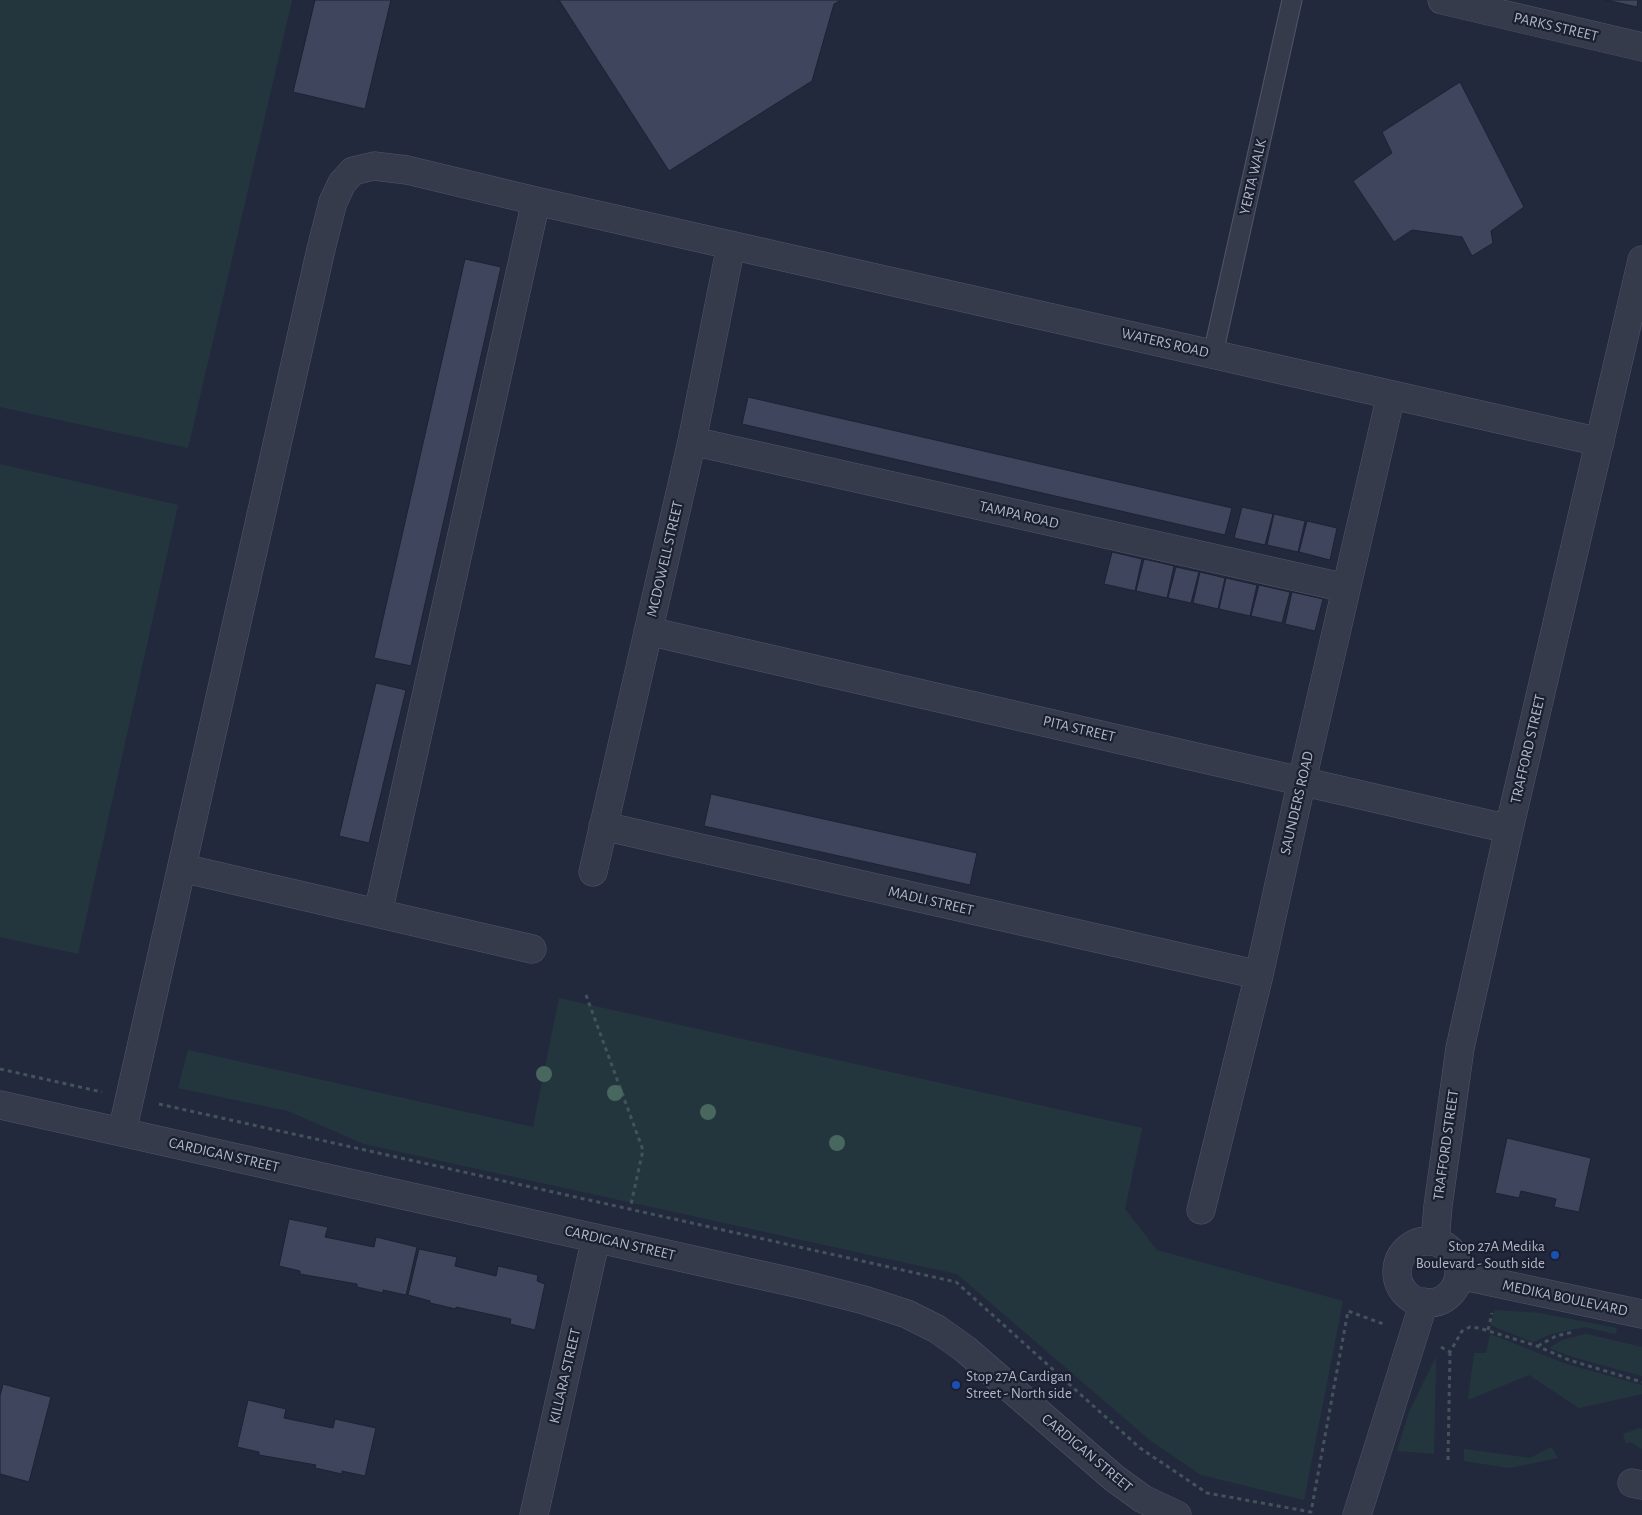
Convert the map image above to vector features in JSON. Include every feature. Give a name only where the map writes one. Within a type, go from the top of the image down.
[{"type":"street","name":"PARKS STREET","points":[[1442,0],[1642,47]]},
{"type":"street","name":"WATERS ROAD","points":[[122,1132],[321,249],[333,202],[342,182],[353,171],[374,166],[407,170],[536,201],[1600,442]]},
{"type":"street","points":[[378,913],[536,201]]},
{"type":"street","name":"MCDOWELL STREET","points":[[593,872],[692,441],[731,245]]},
{"type":"street","name":"TRAFFORD STREET","points":[[1435,1242],[1438,1206],[1460,1048],[1509,829],[1642,260]]},
{"type":"street","name":"SAUNDERS ROAD","points":[[1201,1210],[1259,975],[1391,395]]},
{"type":"street","name":"TAMPA ROAD","points":[[692,441],[1346,588]]},
{"type":"street","name":"PITA STREET","points":[[648,630],[1509,829]]},
{"type":"street","name":"MADLI STREET","points":[[603,826],[1259,975]]},
{"type":"street","points":[[182,868],[532,949]]},
{"type":"street","name":"CARDIGAN STREET","points":[[0,1105],[805,1285],[864,1300],[906,1314],[937,1329],[965,1349],[1114,1478],[1143,1499],[1178,1515]]},
{"type":"street","name":"KILLARA STREET","points":[[534,1515],[596,1238]]},
{"type":"street","points":[[1435,1242],[1443,1245],[1455,1257],[1459,1265],[1459,1275],[1457,1285],[1444,1299],[1424,1302],[1407,1294],[1398,1276],[1398,1266],[1408,1248],[1416,1243],[1435,1242]]},
{"type":"street","name":"MEDIKA BOULEVARD","points":[[1459,1275],[1642,1314]]},
{"type":"street","points":[[1356,1515],[1424,1302]]},
{"type":"lane","name":"YERTA WALK","points":[[1213,354],[1292,0]]},
{"type":"path","points":[[586,995],[643,1150],[630,1209]]},
{"type":"path","points":[[1494,1307],[1488,1330],[1537,1346],[1569,1360],[1642,1382]]},
{"type":"path","points":[[1537,1346],[1556,1336],[1578,1331]]},
{"type":"path","points":[[1448,1460],[1450,1352]]},
{"type":"shaded area","points":[[0,0],[292,0],[188,448],[0,407]]},
{"type":"shaded area","points":[[0,464],[178,505],[78,954],[0,937]]},
{"type":"shaded area","points":[[559,998],[1142,1128],[1125,1209],[1157,1250],[1343,1301],[1304,1500],[1201,1475],[1151,1441],[957,1274],[364,1144],[288,1111],[178,1088],[188,1050],[533,1127]]},
{"type":"shaded area","points":[[1495,1310],[1539,1313],[1617,1328],[1615,1334],[1585,1327],[1551,1334],[1533,1342],[1490,1325]]},
{"type":"shaded area","points":[[1490,1334],[1566,1364],[1642,1385],[1642,1394],[1579,1408],[1529,1375],[1468,1400],[1474,1353],[1486,1353]]},
{"type":"shaded area","points":[[1586,1334],[1642,1347],[1642,1376],[1576,1358],[1549,1348],[1562,1340]]},
{"type":"shaded area","points":[[1436,1357],[1434,1454],[1397,1451],[1409,1412]]},
{"type":"shaded area","points":[[1642,1429],[1642,1449],[1630,1442],[1626,1444],[1623,1434]]},
{"type":"shaded area","points":[[1551,1447],[1558,1458],[1509,1468],[1464,1461],[1464,1449],[1530,1458]]},
{"type":"building","points":[[315,0],[391,0],[365,109],[293,92]]},
{"type":"building","points":[[559,0],[841,0],[834,4],[812,81],[669,171]]},
{"type":"building","points":[[1606,0],[1638,0],[1637,7]]},
{"type":"building","points":[[1460,82],[1524,207],[1491,231],[1493,243],[1472,256],[1462,237],[1412,230],[1394,242],[1353,181],[1392,153],[1382,132]]},
{"type":"building","points":[[465,259],[501,267],[411,666],[374,658]]},
{"type":"building","points":[[748,397],[1232,508],[1225,535],[742,424]]},
{"type":"building","points":[[1242,507],[1273,514],[1265,545],[1234,538]]},
{"type":"building","points":[[1274,514],[1305,521],[1298,552],[1267,545]]},
{"type":"building","points":[[1307,521],[1337,528],[1330,560],[1299,552]]},
{"type":"building","points":[[1112,552],[1142,559],[1135,591],[1104,584]]},
{"type":"building","points":[[1144,559],[1174,566],[1167,598],[1136,591]]},
{"type":"building","points":[[1176,567],[1199,572],[1191,603],[1168,598]]},
{"type":"building","points":[[1200,572],[1225,578],[1218,609],[1193,603]]},
{"type":"building","points":[[1226,578],[1257,585],[1250,616],[1219,609]]},
{"type":"building","points":[[1259,585],[1290,592],[1282,623],[1251,616]]},
{"type":"building","points":[[1292,592],[1323,599],[1315,631],[1285,624]]},
{"type":"building","points":[[376,683],[406,690],[369,843],[339,836]]},
{"type":"building","points":[[711,794],[977,853],[970,885],[704,826]]},
{"type":"building","points":[[1507,1138],[1591,1158],[1579,1212],[1554,1207],[1556,1199],[1521,1191],[1519,1198],[1495,1193]]},
{"type":"building","points":[[289,1219],[328,1227],[325,1237],[374,1247],[376,1237],[417,1247],[406,1295],[383,1290],[383,1293],[357,1287],[357,1284],[300,1274],[300,1271],[279,1266]]},
{"type":"building","points":[[419,1249],[457,1257],[455,1266],[496,1276],[498,1266],[538,1275],[537,1281],[545,1284],[535,1330],[510,1324],[511,1319],[430,1303],[430,1301],[408,1295]]},
{"type":"building","points":[[3,1384],[51,1397],[29,1482],[0,1474],[0,1396]]},
{"type":"building","points":[[248,1400],[286,1409],[284,1418],[333,1428],[335,1419],[376,1428],[365,1476],[342,1471],[342,1474],[315,1468],[316,1465],[259,1455],[259,1452],[237,1447]]},
{"type":"place","name":"Stop 27A Medika Boulevard - South side","points":[[1555,1255]]},
{"type":"place","name":"Stop 27A Cardigan Street - North side","points":[[956,1385]]}]
